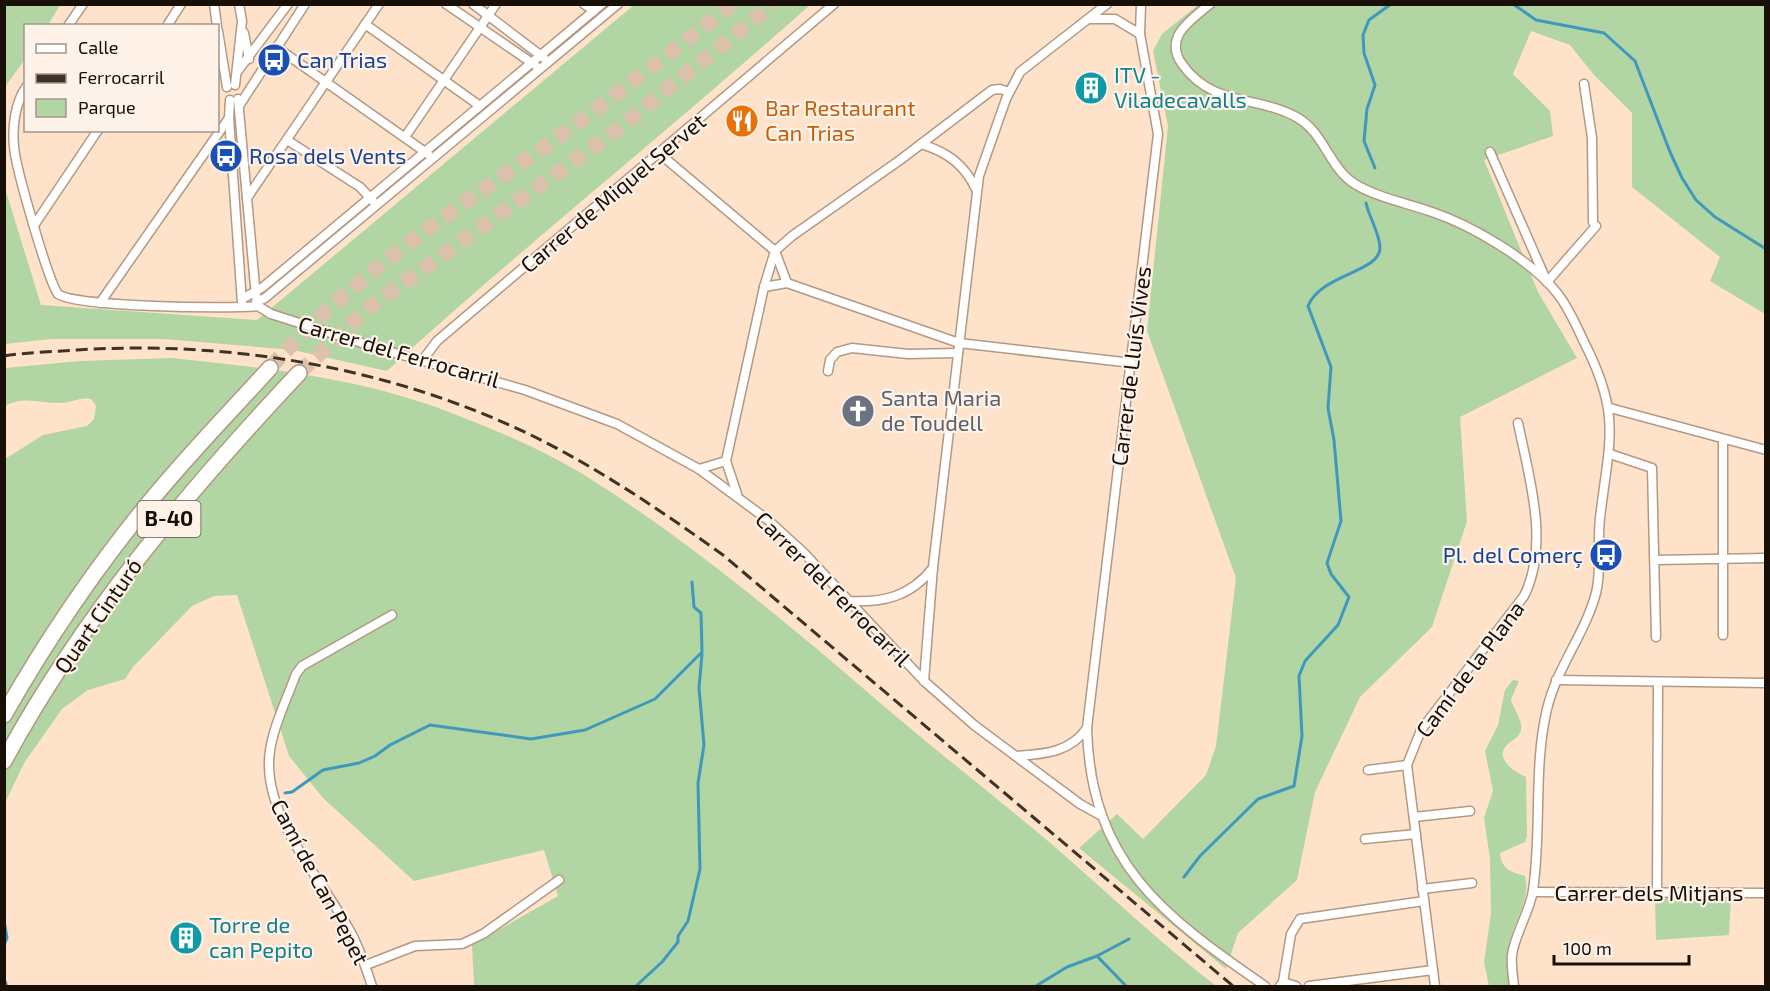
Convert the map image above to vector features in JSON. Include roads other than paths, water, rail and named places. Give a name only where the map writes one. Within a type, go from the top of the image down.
[{"type":"highway","name":"Quart Cinturó","points":[[4,715],[38,657],[98,568],[149,502],[270,368]]},
{"type":"highway","name":"Quart Cinturó","points":[[4,760],[54,679],[118,585],[175,511],[299,373]]},
{"type":"street","points":[[69,24],[83,4]]},
{"type":"street","points":[[168,24],[181,4]]},
{"type":"street","points":[[214,4],[217,24]]},
{"type":"street","points":[[239,4],[249,59]]},
{"type":"street","points":[[237,72],[288,4]]},
{"type":"street","points":[[100,303],[305,4]]},
{"type":"street","points":[[247,198],[379,4]]},
{"type":"street","points":[[446,4],[541,69]]},
{"type":"street","points":[[472,4],[542,55],[548,63]]},
{"type":"street","points":[[405,137],[496,4]]},
{"type":"street","points":[[585,4],[594,11]]},
{"type":"street","points":[[240,305],[602,4]]},
{"type":"street","points":[[24,90],[19,99],[14,145],[35,224],[58,294],[68,300],[100,303],[257,304],[618,4]]},
{"type":"street","name":"Carrer de Miquel Servet","points":[[422,361],[437,341],[834,4]]},
{"type":"street","points":[[924,681],[933,567],[977,190],[986,154],[1009,92],[1020,72],[1107,4]]},
{"type":"street","name":"Carrer de Lluís Vives","points":[[1141,4],[1140,34],[1158,123],[1158,134],[1088,728],[1088,752],[1100,815],[1123,861],[1164,909],[1204,945],[1265,987]]},
{"type":"street","points":[[1210,4],[1182,28],[1176,44],[1177,55],[1183,66],[1203,85],[1221,96],[1298,118],[1318,138],[1350,182],[1477,231],[1547,282]]},
{"type":"street","points":[[1088,19],[1115,19],[1140,34]]},
{"type":"street","points":[[239,98],[225,94],[237,72],[242,21]]},
{"type":"street","points":[[365,24],[480,106]]},
{"type":"street","points":[[219,35],[231,86],[239,98],[257,304]]},
{"type":"street","points":[[276,47],[433,159]]},
{"type":"street","points":[[1547,282],[1595,224],[1592,147],[1584,84]]},
{"type":"street","points":[[737,495],[726,461],[775,251],[792,236],[992,90],[1000,89],[1009,92]]},
{"type":"street","points":[[229,118],[240,305]]},
{"type":"street","points":[[35,224],[97,132]]},
{"type":"street","points":[[287,140],[360,187],[378,205]]},
{"type":"street","points":[[921,144],[951,155],[970,177],[977,190]]},
{"type":"street","points":[[1490,152],[1547,282],[1573,318],[1599,369],[1610,408],[1610,454],[1600,522],[1597,591],[1556,680],[1541,741],[1533,892],[1512,954],[1514,987]]},
{"type":"street","points":[[660,154],[775,251],[787,283]]},
{"type":"street","points":[[765,287],[787,283],[959,348]]},
{"type":"street","name":"Carrer del Ferrocarril","points":[[257,304],[271,314],[381,349],[525,390],[617,424],[699,469],[737,495],[804,553],[924,681],[974,725],[1080,804],[1100,815]]},
{"type":"street","points":[[828,371],[830,360],[837,352],[852,348],[908,354],[959,348],[1131,363]]},
{"type":"street","points":[[1610,408],[1766,450]]},
{"type":"street","name":"Camí de la Plana","points":[[1435,987],[1407,765],[1421,730],[1510,614],[1531,582],[1535,539],[1534,512],[1518,423]]},
{"type":"street","points":[[1723,439],[1724,635]]},
{"type":"street","points":[[1610,454],[1652,468],[1656,637]]},
{"type":"street","points":[[699,469],[726,461]]},
{"type":"street","points":[[1655,560],[1766,558]]},
{"type":"street","points":[[847,601],[875,602],[896,597],[924,580],[933,567]]},
{"type":"street","name":"Camí de Can Pepet","points":[[372,987],[366,965],[350,931],[329,900],[277,807],[269,764],[273,742],[296,674],[302,666],[392,615]]},
{"type":"street","points":[[907,663],[918,664],[925,654]]},
{"type":"street","points":[[1556,680],[1766,683]]},
{"type":"street","points":[[1658,682],[1658,892]]},
{"type":"street","points":[[1016,756],[1053,752],[1081,738],[1088,728]]},
{"type":"street","points":[[1368,770],[1407,765]]},
{"type":"street","points":[[1414,817],[1470,811]]},
{"type":"street","points":[[1365,839],[1416,834]]},
{"type":"street","points":[[366,965],[415,946],[462,944],[483,934],[559,880]]},
{"type":"street","points":[[1422,889],[1472,884]]},
{"type":"street","name":"Carrer dels Mitjans","points":[[1533,892],[1766,893]]},
{"type":"street","points":[[1296,987],[1282,984],[1291,934],[1300,919],[1424,901]]},
{"type":"street","points":[[1309,987],[1433,970]]},
{"type":"waterway","points":[[1375,168],[1364,141],[1367,109],[1375,85],[1364,53],[1363,35],[1369,20],[1391,4]]},
{"type":"waterway","points":[[1513,4],[1536,20],[1604,33],[1635,61],[1670,152],[1682,178],[1696,200],[1715,217],[1766,249]]},
{"type":"waterway","points":[[1184,877],[1200,856],[1258,799],[1294,786],[1302,736],[1299,676],[1305,661],[1338,625],[1349,597],[1331,574],[1327,563],[1341,521],[1334,440],[1328,408],[1331,367],[1308,306],[1315,295],[1325,287],[1371,263],[1377,256],[1380,243],[1366,203]]},
{"type":"waterway","points":[[285,793],[292,792],[323,770],[359,763],[375,756],[390,745],[430,725],[531,739],[585,730],[655,699],[702,652],[701,613],[694,607],[692,582]]},
{"type":"waterway","points":[[636,986],[662,962],[678,942],[678,936],[688,921],[700,869],[698,783],[704,745],[699,688],[702,654]]},
{"type":"waterway","points":[[4,920],[7,938],[4,945]]},
{"type":"waterway","points":[[1036,986],[1067,967],[1097,956],[1129,939]]},
{"type":"waterway","points":[[1097,956],[1126,986]]},
{"type":"waterway","points":[[4,979],[7,986]]},
{"type":"tunnel","points":[[270,368],[333,305],[367,276],[438,222],[594,111],[733,4]]},
{"type":"tunnel","points":[[299,373],[367,309],[609,136],[773,4]]},
{"type":"railway","points":[[4,356],[135,348],[253,355],[311,364],[426,393],[481,413],[535,437],[631,492],[723,555],[1233,986]]},
{"type":"place","name":"Can Trias","points":[[274,60]]},
{"type":"place","name":"ITV - Viladecavalls","points":[[1091,88]]},
{"type":"place","name":"Bar Restaurant Can Trias","points":[[742,121]]},
{"type":"place","name":"Rosa dels Vents","points":[[226,156]]},
{"type":"place","name":"Santa Maria de Toudell","points":[[858,411]]},
{"type":"place","name":"Pl. del Comerç","points":[[1606,555]]},
{"type":"place","name":"Torre de can Pepito","points":[[186,938]]}]
